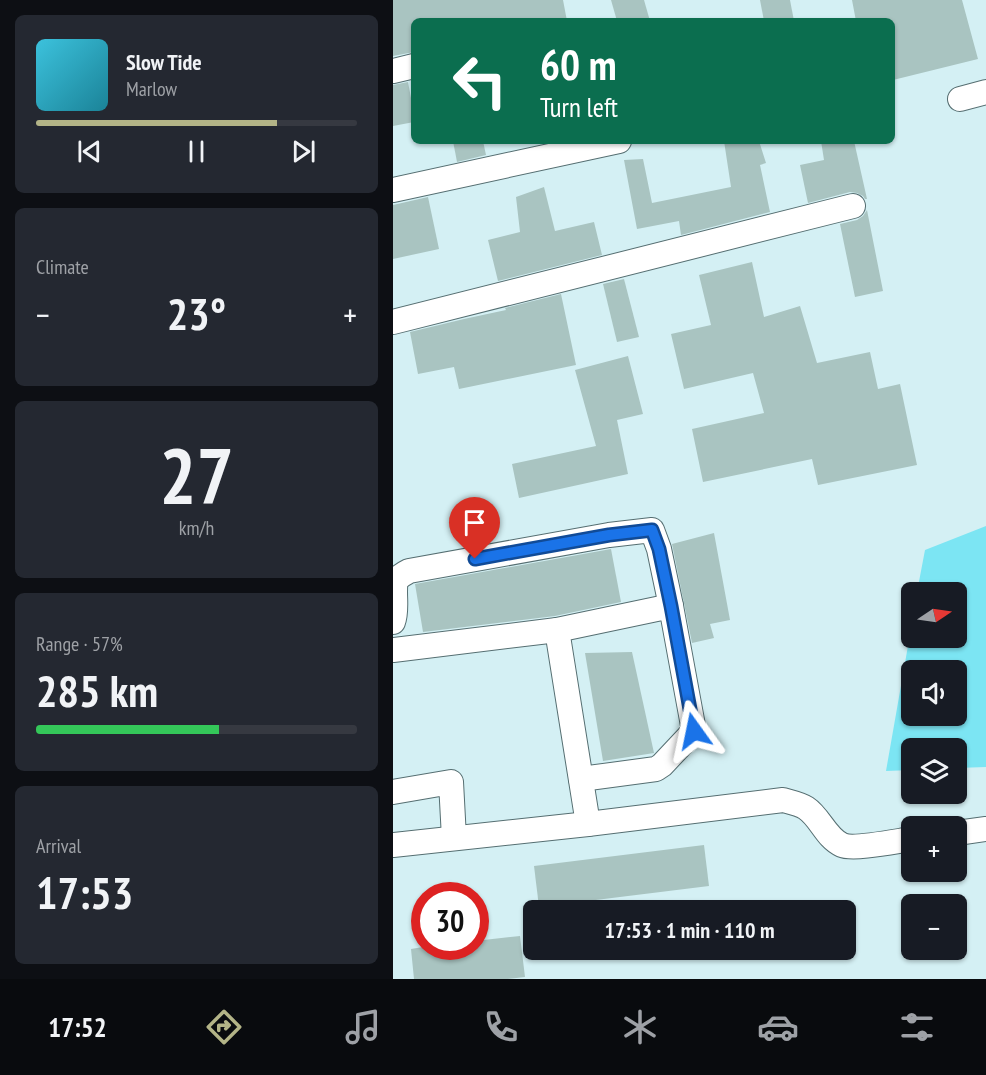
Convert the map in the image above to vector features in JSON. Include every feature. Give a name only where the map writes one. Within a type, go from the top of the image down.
[{"type":"street","points":[[393,71],[411,67]]},
{"type":"street","points":[[960,99],[986,92]]},
{"type":"street","points":[[393,190],[605,144]]},
{"type":"street","points":[[393,322],[853,206]]},
{"type":"street","points":[[393,622],[395,617],[393,591],[397,579],[409,571],[609,535],[652,530],[659,549],[671,606],[694,731],[656,769],[581,779]]},
{"type":"street","points":[[393,650],[557,630],[671,606]]},
{"type":"street","points":[[557,630],[588,824]]},
{"type":"street","points":[[393,792],[451,783],[454,838]]},
{"type":"street","points":[[393,845],[783,800],[805,807],[819,820],[832,838],[843,846],[901,840]]},
{"type":"street","points":[[967,832],[986,829]]},
{"type":"shaded area","points":[[986,526],[986,767],[967,768],[967,738],[901,738],[901,770],[886,771],[901,686],[901,726],[967,726],[967,660],[906,660],[908,648],[967,648],[967,582],[919,582],[925,550]]},
{"type":"building","points":[[393,0],[563,0],[566,18],[411,18],[411,53],[393,56]]},
{"type":"building","points":[[611,0],[644,0],[649,18],[616,18]]},
{"type":"building","points":[[760,0],[790,0],[793,18],[763,18]]},
{"type":"building","points":[[852,0],[962,0],[978,59],[895,80],[895,18],[855,18]]},
{"type":"building","points":[[408,82],[411,98],[411,123],[393,126],[393,85]]},
{"type":"building","points":[[454,144],[484,144],[486,155],[457,162]]},
{"type":"building","points":[[724,144],[760,144],[766,163],[760,165],[770,212],[681,235],[679,221],[637,229],[624,160],[643,159],[652,203],[731,187]]},
{"type":"building","points":[[821,144],[855,144],[867,199],[850,192],[808,203],[800,165],[824,160]]},
{"type":"building","points":[[544,187],[555,231],[594,222],[602,255],[498,281],[488,240],[520,232],[516,197]]},
{"type":"building","points":[[428,197],[439,249],[393,259],[393,205]]},
{"type":"building","points":[[867,210],[883,291],[855,297],[840,224],[857,220]]},
{"type":"building","points":[[752,262],[764,317],[800,306],[817,363],[870,352],[878,389],[900,384],[917,465],[818,485],[812,459],[703,482],[692,429],[764,413],[753,373],[684,389],[671,334],[711,325],[699,275]]},
{"type":"building","points":[[624,279],[639,337],[617,342],[603,284]]},
{"type":"building","points":[[561,294],[576,365],[459,389],[454,367],[418,374],[410,332],[506,310],[505,308]]},
{"type":"building","points":[[628,356],[643,414],[617,420],[628,474],[519,498],[512,464],[596,446],[575,370]]},
{"type":"building","points":[[714,533],[730,620],[710,624],[714,638],[692,643],[672,544]]},
{"type":"building","points":[[611,549],[621,602],[555,616],[423,632],[415,584]]},
{"type":"building","points":[[632,652],[654,753],[603,761],[585,653]]},
{"type":"building","points":[[704,845],[709,886],[596,900],[538,900],[534,866]]},
{"type":"building","points":[[520,936],[525,977],[414,979],[412,960],[489,960],[489,939]]},
{"type":"route","points":[[475,559],[609,535],[652,530],[659,549],[671,606],[694,731]]}]
